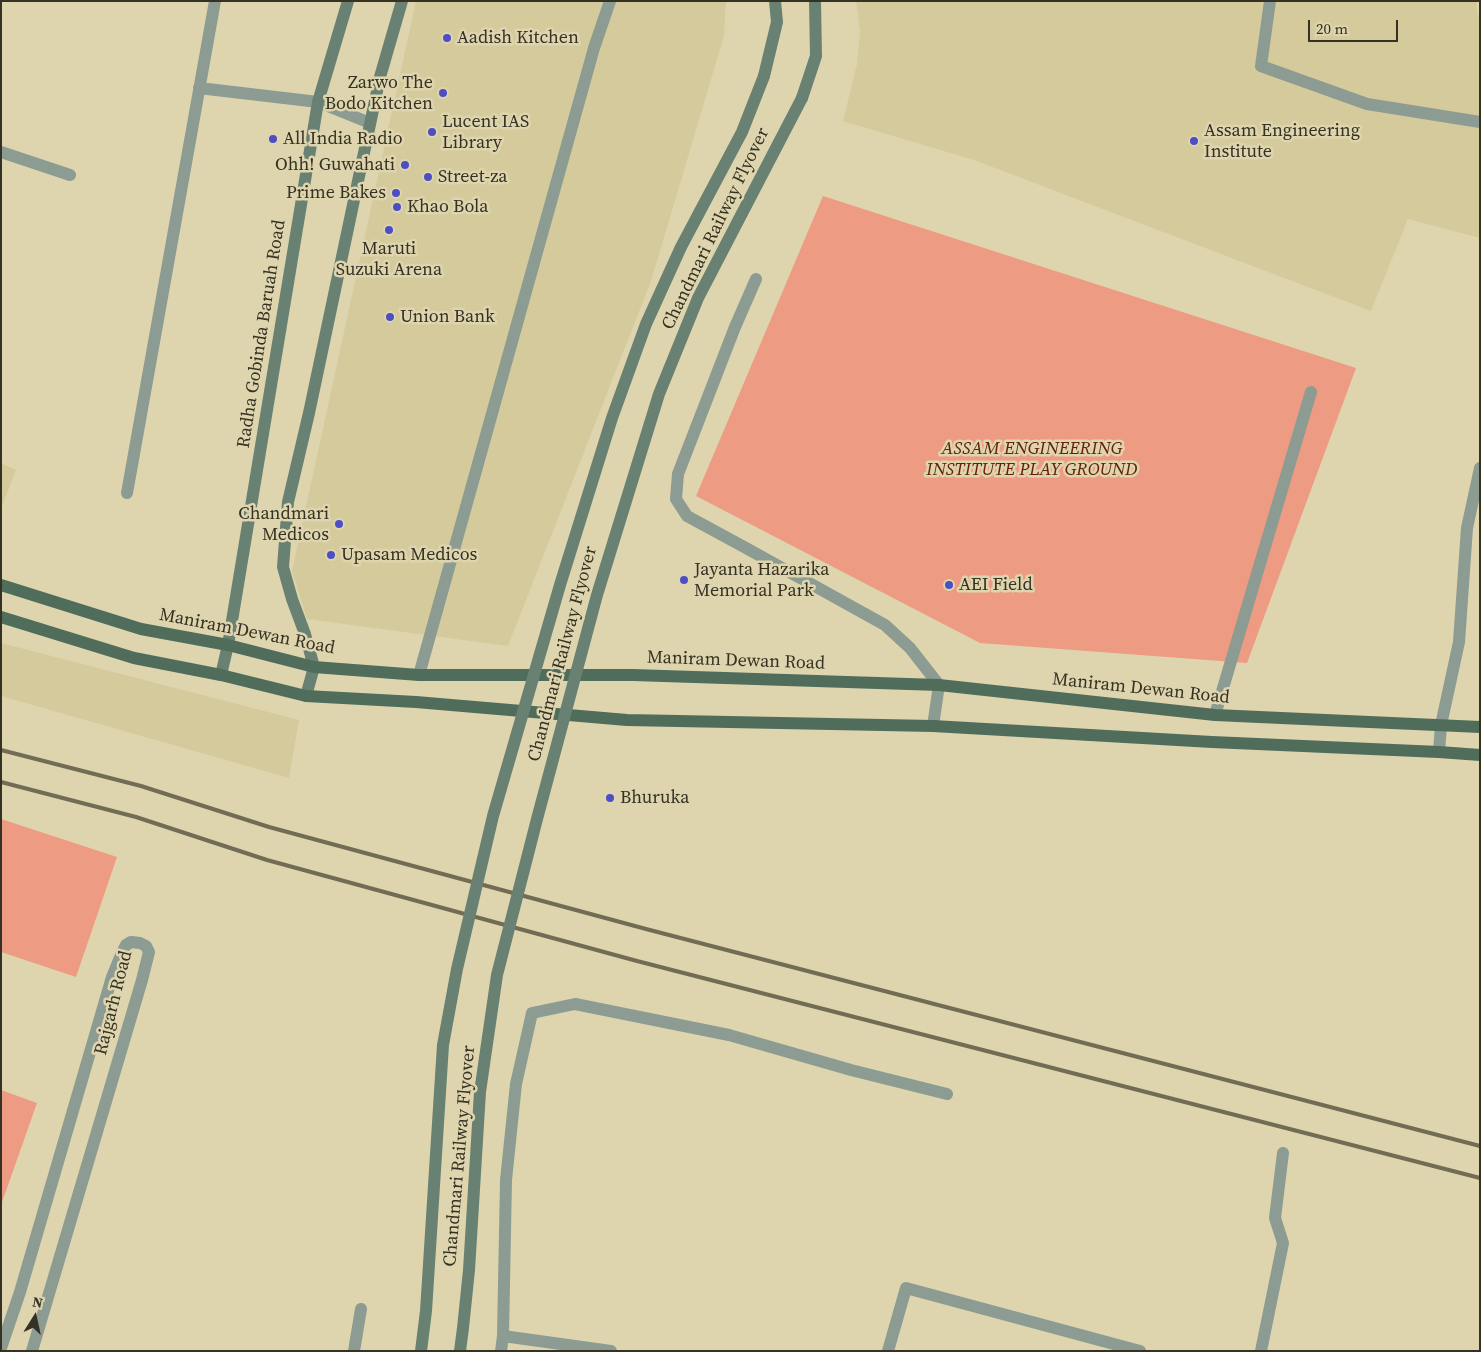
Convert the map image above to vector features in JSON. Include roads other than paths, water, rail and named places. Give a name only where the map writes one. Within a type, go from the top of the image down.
[{"type":"main road","name":"Radha Gobinda Baruah Road","points":[[221,675],[228,645],[318,102],[348,1]]},
{"type":"main road","points":[[306,696],[314,667],[283,567],[288,502],[311,403],[380,77],[402,1]]},
{"type":"main road","name":"Chandmari Railway Flyover","points":[[421,1351],[426,1311],[443,1045],[457,969],[493,816],[560,585],[615,409],[650,315],[681,247],[742,132],[764,76],[777,22],[775,1]]},
{"type":"main road","name":"Chandmari Railway Flyover","points":[[460,1351],[468,1270],[480,1092],[497,975],[537,819],[597,595],[659,394],[694,307],[802,98],[816,56],[815,1]]},
{"type":"main road","name":"Maniram Dewan Road","points":[[1,585],[141,629],[228,645],[314,667],[419,675],[633,675],[939,685],[1215,715],[1480,727]]},
{"type":"main road","points":[[1,617],[134,658],[221,675],[306,696],[416,702],[627,720],[933,726],[1480,755]]},
{"type":"street","points":[[128,493],[215,1]]},
{"type":"street","points":[[419,675],[594,48],[610,1]]},
{"type":"street","points":[[1270,1],[1261,66],[1367,104],[1480,122]]},
{"type":"street","points":[[199,88],[318,102],[370,122]]},
{"type":"street","points":[[1,152],[70,175]]},
{"type":"street","points":[[756,279],[735,327],[678,474],[676,499],[687,516],[885,625],[910,648],[939,685],[933,726]]},
{"type":"street","points":[[1215,715],[1311,392]]},
{"type":"street","points":[[1439,752],[1442,725],[1459,642],[1466,528],[1480,468]]},
{"type":"street","name":"Rajgarh Road","points":[[1,1348],[7,1315],[20,1292],[112,977],[126,945],[130,942],[140,943],[146,946],[149,952],[148,958],[32,1351]]},
{"type":"street","points":[[501,1351],[504,1336],[506,1180],[516,1084],[532,1013],[575,1004],[729,1035],[851,1070],[947,1094]]},
{"type":"street","points":[[1262,1350],[1283,1242],[1275,1218],[1283,1153]]},
{"type":"street","points":[[888,1351],[906,1288],[1140,1351]]},
{"type":"street","points":[[354,1351],[361,1309]]},
{"type":"street","points":[[504,1336],[611,1351]]},
{"type":"railway","points":[[1,750],[141,786],[269,827],[646,929],[1480,1146]]},
{"type":"railway","points":[[1,782],[136,817],[267,860],[637,961],[1480,1178]]},
{"type":"place","name":"Aadish Kitchen","points":[[447,38]]},
{"type":"place","name":"Zarwo The Bodo Kitchen","points":[[443,93]]},
{"type":"place","name":"Lucent IAS Library","points":[[432,132]]},
{"type":"place","name":"All India Radio","points":[[273,139]]},
{"type":"place","name":"Assam Engineering Institute","points":[[1194,141]]},
{"type":"place","name":"Ohh! Guwahati","points":[[405,165]]},
{"type":"place","name":"Street-za","points":[[428,177]]},
{"type":"place","name":"Prime Bakes","points":[[396,193]]},
{"type":"place","name":"Khao Bola","points":[[397,207]]},
{"type":"place","name":"Maruti Suzuki Arena","points":[[389,230]]},
{"type":"place","name":"Union Bank","points":[[390,317]]},
{"type":"place","name":"Chandmari Medicos","points":[[339,524]]},
{"type":"place","name":"Upasam Medicos","points":[[331,555]]},
{"type":"place","name":"Jayanta Hazarika Memorial Park","points":[[684,580]]},
{"type":"place","name":"AEI Field","points":[[949,585]]},
{"type":"place","name":"Bhuruka","points":[[610,798]]},
{"type":"park label","name":"ASSAM ENGINEERING INSTITUTE PLAY GROUND","points":[[1032,459]]}]
